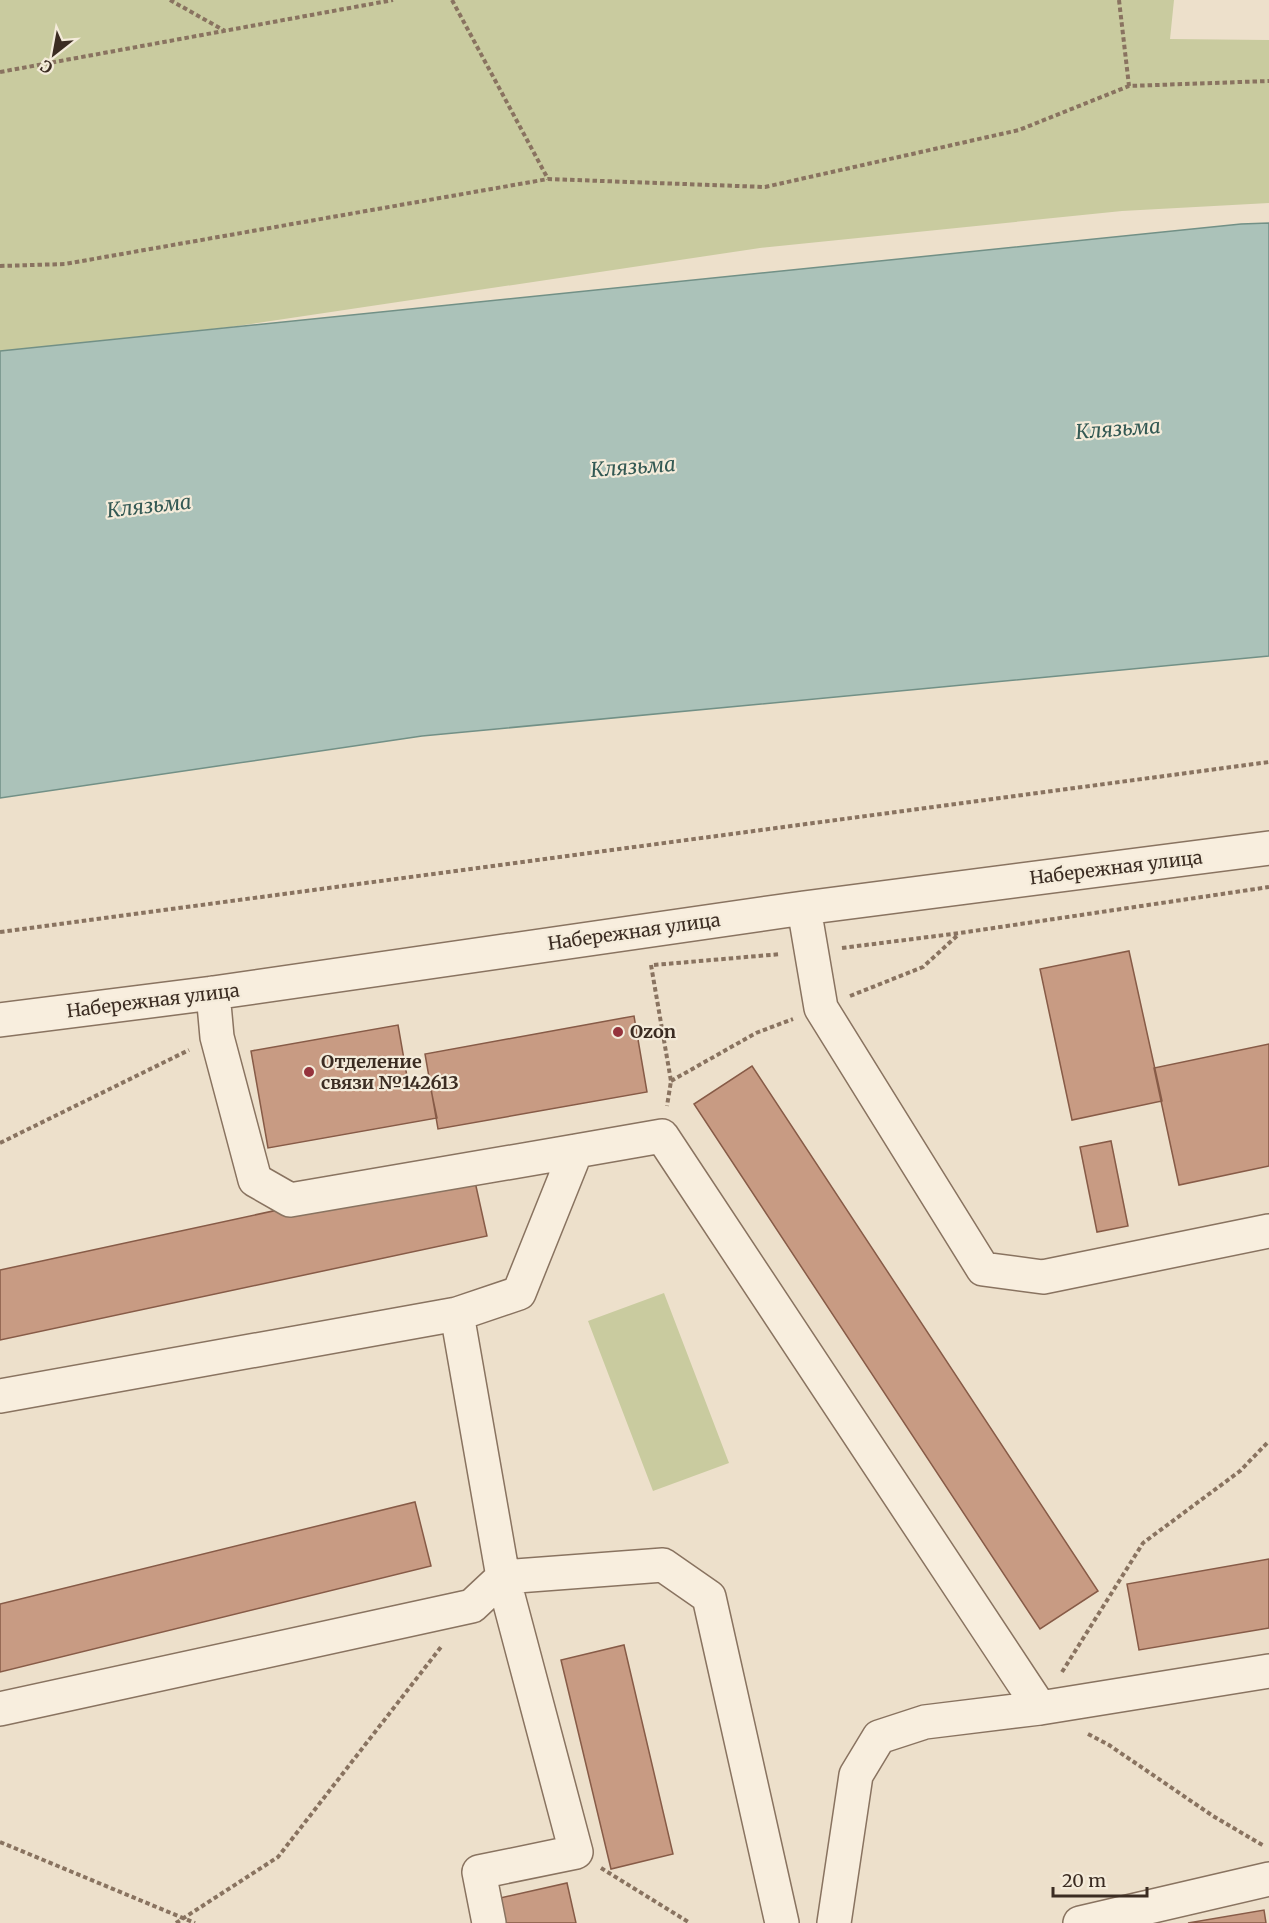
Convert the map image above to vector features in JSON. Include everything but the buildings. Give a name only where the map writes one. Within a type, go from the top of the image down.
[{"type":"street","name":"Набережная улица","points":[[0,1020],[213,993],[804,908],[1269,848]]},
{"type":"street","points":[[804,908],[821,1008],[983,1269],[1043,1277],[1269,1231]]},
{"type":"street","points":[[213,993],[217,1037],[255,1180],[290,1200],[662,1136],[1040,1708]]},
{"type":"street","points":[[0,1396],[457,1314],[519,1293],[576,1151]]},
{"type":"street","points":[[457,1314],[503,1577],[576,1852],[479,1872],[489,1923]]},
{"type":"street","points":[[0,1709],[472,1606],[503,1577],[663,1565],[709,1598],[782,1923]]},
{"type":"street","points":[[834,1923],[856,1775],[879,1737],[925,1722],[1040,1708],[1269,1671]]},
{"type":"street","points":[[1080,1923],[1268,1864]]},
{"type":"path","points":[[170,0],[225,31]]},
{"type":"path","points":[[0,72],[393,0]]},
{"type":"path","points":[[452,0],[548,179]]},
{"type":"path","points":[[1119,0],[1129,86]]},
{"type":"path","points":[[0,266],[66,264],[548,179],[765,187],[1019,130],[1129,86],[1269,81]]},
{"type":"path","points":[[0,932],[1269,762]]},
{"type":"path","points":[[662,1136],[671,1081],[651,965],[812,951],[960,933],[1269,887]]},
{"type":"path","points":[[0,1143],[217,1037]]},
{"type":"path","points":[[1268,1864],[1213,1816],[1109,1745],[1040,1708],[1143,1543],[1240,1471],[1269,1441]]},
{"type":"path","points":[[176,1923],[278,1857],[472,1606]]},
{"type":"path","points":[[0,1842],[195,1923]]},
{"type":"path","points":[[576,1852],[690,1923]]},
{"type":"green space","points":[[0,0],[1174,0],[1170,39],[1269,40],[1269,203],[1122,211],[760,248],[231,327],[0,351]]},
{"type":"green space","points":[[664,1293],[729,1463],[653,1491],[588,1321]]},
{"type":"water","name":"Клязьма","points":[[1269,223],[1269,656],[422,736],[0,798],[0,351],[1241,224]]},
{"type":"place","name":"Ozon","points":[[618,1032]]},
{"type":"place","name":"Отделение связи №142613","points":[[309,1072]]}]
